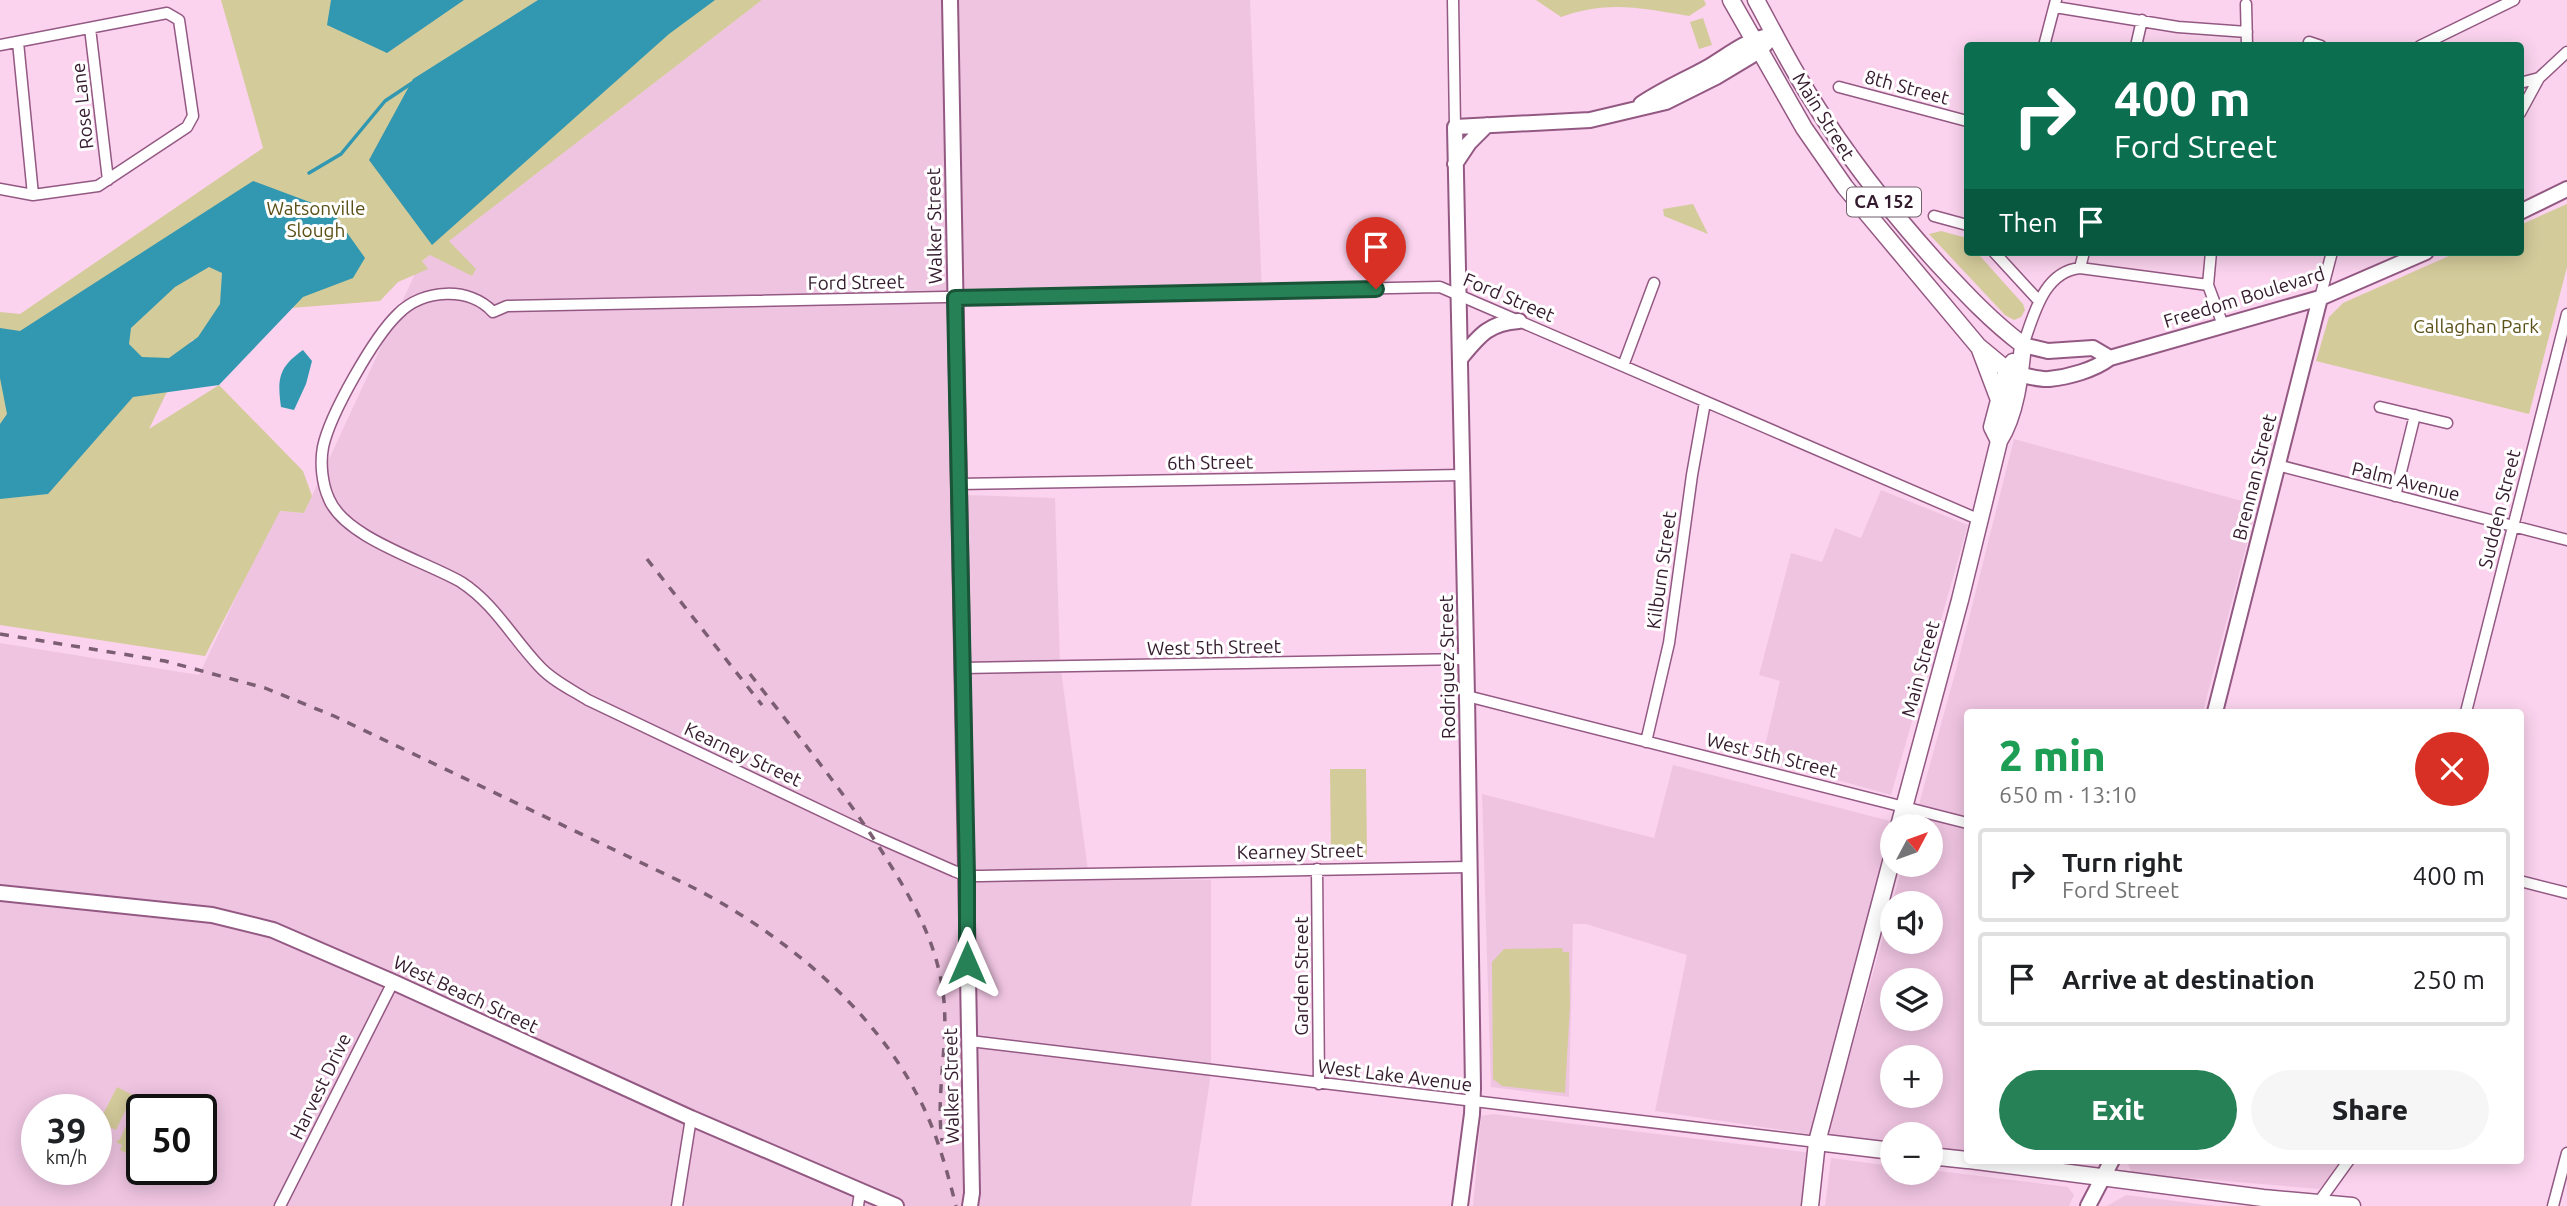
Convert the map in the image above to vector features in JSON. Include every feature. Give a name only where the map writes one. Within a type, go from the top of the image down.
[{"type":"main road","name":"Walker Street","points":[[950,0],[970,1041],[970,1206]]},
{"type":"main road","name":"Main Street","points":[[1731,0],[1804,128],[1845,187],[1978,346],[2013,372]]},
{"type":"main road","name":"Main Street","points":[[1756,0],[1809,96],[1864,176],[1902,224],[1975,304],[1997,326],[2023,345],[1999,400],[1992,427],[1999,441]]},
{"type":"main road","points":[[1455,127],[1590,120],[1665,102],[1775,34]]},
{"type":"main road","points":[[1455,165],[1469,143],[1488,125]]},
{"type":"main road","name":"Rodriguez Street","points":[[1455,127],[1473,1101],[1460,1206]]},
{"type":"main road","points":[[2524,210],[2567,189]]},
{"type":"main road","name":"Freedom Boulevard","points":[[2013,372],[2048,379],[2100,366],[2110,358],[2320,298],[2417,256]]},
{"type":"main road","name":"Brennan Street","points":[[2216,709],[2320,298]]},
{"type":"main road","points":[[1460,359],[1486,330],[1499,323],[1519,321]]},
{"type":"main road","points":[[2023,345],[2048,351],[2093,348],[2110,358]]},
{"type":"main road","points":[[1978,346],[1999,400]]},
{"type":"main road","name":"Main Street","points":[[1902,814],[1999,441],[2006,430],[2013,372]]},
{"type":"main road","points":[[1810,1206],[1817,1142],[1887,877]]},
{"type":"main road","name":"West Beach Street","points":[[0,893],[212,915],[273,930],[691,1118],[859,1199],[896,1206]]},
{"type":"main road","points":[[1817,1142],[1880,1150]]},
{"type":"main road","points":[[1943,1157],[1964,1160]]},
{"type":"main road","points":[[2000,1164],[2263,1198],[2352,1206]]},
{"type":"main road","points":[[2088,1206],[2110,1164]]},
{"type":"street","name":"Rodriguez Street","points":[[1453,0],[1455,127]]},
{"type":"street","points":[[2428,42],[2514,0]]},
{"type":"street","points":[[2045,42],[2055,3],[2178,27],[2247,32]]},
{"type":"street","points":[[2246,4],[2247,42]]},
{"type":"street","points":[[0,45],[167,13],[179,20],[193,116],[187,127],[98,186],[33,195],[0,189]]},
{"type":"street","points":[[2137,42],[2142,20]]},
{"type":"street","name":"Rose Lane","points":[[90,28],[108,180]]},
{"type":"street","points":[[18,42],[33,195]]},
{"type":"street","points":[[2524,106],[2539,78],[2567,52]]},
{"type":"street","points":[[2524,82],[2539,78]]},
{"type":"street","name":"8th Street","points":[[1839,87],[1964,120]]},
{"type":"street","points":[[1934,216],[1964,224]]},
{"type":"street","points":[[1998,256],[2039,301]]},
{"type":"street","points":[[2080,268],[2083,256]]},
{"type":"street","points":[[2211,256],[2208,285],[2223,325]]},
{"type":"street","name":"Brennan Street","points":[[2320,298],[2331,256]]},
{"type":"street","points":[[2023,345],[2045,290],[2057,277],[2071,269],[2208,285]]},
{"type":"street","points":[[1623,366],[1654,283]]},
{"type":"street","name":"Ford Street","points":[[447,294],[480,300],[493,312],[507,306],[1440,288],[1980,520]]},
{"type":"street","name":"Kearney Street","points":[[447,294],[415,302],[398,314],[376,343],[333,420],[324,445],[323,468],[328,499],[337,513],[352,527],[448,575],[476,593],[499,615],[542,669],[588,700],[872,835],[967,876],[1469,867]]},
{"type":"street","name":"Sudden Street","points":[[2467,709],[2567,314]]},
{"type":"street","name":"Kilburn Street","points":[[1646,742],[1668,649],[1704,402]]},
{"type":"street","points":[[2380,407],[2446,423]]},
{"type":"street","points":[[2395,496],[2415,415]]},
{"type":"street","name":"Palm Avenue","points":[[2277,465],[2567,540]]},
{"type":"street","name":"6th Street","points":[[958,484],[1462,475]]},
{"type":"street","name":"West 5th Street","points":[[962,668],[1465,659]]},
{"type":"street","name":"West 5th Street","points":[[1467,696],[1964,822]]},
{"type":"street","name":"Garden Street","points":[[1317,869],[1319,1084]]},
{"type":"street","points":[[2524,882],[2567,892]]},
{"type":"street","name":"Harvest Drive","points":[[280,1206],[393,982]]},
{"type":"street","name":"West Lake Avenue","points":[[970,1041],[1817,1142]]},
{"type":"street","points":[[677,1206],[691,1118]]},
{"type":"street","points":[[2553,1206],[2567,1153]]},
{"type":"street","points":[[2317,1204],[2346,1164]]},
{"type":"shaded area","points":[[762,0],[1250,0],[1262,291],[963,299],[966,495],[1055,498],[1060,663],[1089,878],[1211,880],[1211,1073],[1191,1206],[0,1206],[0,643],[199,675],[277,511],[304,513],[420,263]]},
{"type":"shaded area","points":[[2014,439],[2257,505],[2204,709],[1964,709],[1964,1156],[1943,1153],[1943,1122],[1880,1122],[1880,1148],[1825,1143],[1880,948],[1880,954],[1943,954],[1943,891],[1895,891],[1900,877],[1943,877],[1943,814],[1916,814],[1956,670]]},
{"type":"shaded area","points":[[1881,490],[1968,525],[1891,795],[1762,759],[1780,681],[1759,675],[1791,553],[1822,562],[1835,528],[1861,538]]},
{"type":"shaded area","points":[[1673,765],[1880,818],[1880,867],[1859,965],[1815,1135],[1655,1111],[1687,955],[1586,924],[1573,924],[1569,1097],[1491,1087],[1482,794],[1654,838]]},
{"type":"shaded area","points":[[1493,1114],[1812,1153],[1806,1206],[1473,1206],[1481,1116]]},
{"type":"shaded area","points":[[1831,1158],[1880,1164],[1880,1185],[1943,1185],[1943,1172],[2068,1187],[2074,1195],[2069,1206],[1825,1206]]},
{"type":"shaded area","points":[[2128,1164],[2342,1164],[2319,1189],[2132,1173]]},
{"type":"shaded area","points":[[2126,1195],[2215,1206],[2107,1206]]},
{"type":"green space","points":[[221,0],[762,0],[449,241],[476,269],[472,276],[430,255],[422,261],[428,269],[398,282],[380,301],[278,309],[229,344],[192,340],[149,429],[219,385],[303,471],[312,496],[304,513],[280,511],[205,656],[0,625],[0,312],[20,314],[263,148]]},
{"type":"green space","points":[[1536,0],[1704,0],[1706,5],[1689,16],[1640,8],[1609,7],[1561,17]]},
{"type":"green space","points":[[1703,18],[1712,45],[1699,49],[1690,22]]},
{"type":"green space","points":[[1693,204],[1708,234],[1664,216],[1663,209]]},
{"type":"green space","name":"Callaghan Park","points":[[2567,204],[2567,267],[2529,414],[2316,361],[2329,317],[2343,303],[2449,256],[2524,256],[2524,223]]},
{"type":"green space","points":[[1941,231],[1964,237],[1964,256],[1980,256],[2023,304],[2025,310],[2021,317],[2014,320],[2005,315],[1929,234]]},
{"type":"green space","points":[[1330,769],[1366,769],[1367,855],[1331,856]]},
{"type":"green space","points":[[1562,948],[1563,952],[1569,952],[1570,1005],[1565,1093],[1502,1086],[1493,1079],[1492,962],[1504,949]]},
{"type":"green space","points":[[117,1087],[131,1094],[126,1094],[126,1109],[116,1130],[112,1128],[112,1097]]},
{"type":"green space","points":[[126,1126],[126,1153],[120,1150],[122,1145],[116,1142]]},
{"type":"water","points":[[331,0],[464,0],[387,53],[327,25]]},
{"type":"water","points":[[538,0],[715,0],[669,34],[432,245],[369,160],[413,79]]},
{"type":"water","points":[[253,181],[331,210],[365,258],[353,278],[303,297],[219,385],[133,397],[48,494],[0,499],[0,424],[7,414],[0,378],[0,328],[20,331]],"holes":[[[209,267],[222,273],[220,304],[198,337],[169,358],[142,357],[129,344],[131,328],[175,287]]]},
{"type":"water","points":[[303,350],[312,361],[306,384],[294,410],[281,407],[279,388],[284,368]]},
{"type":"waterway","name":"Watsonville Slough","points":[[309,173],[341,154],[385,101],[412,83]]},
{"type":"railway","points":[[647,559],[762,705]]},
{"type":"railway","points":[[0,634],[165,661],[265,688],[334,716],[690,886],[722,904],[755,924],[818,972],[873,1028],[896,1059],[922,1104],[939,1147],[956,1206]]},
{"type":"railway","points":[[750,674],[866,827],[901,882],[933,949],[942,986],[945,1024],[940,1102],[942,1141]]},
{"type":"route","points":[[967,963],[955,298],[1376,289]]}]
